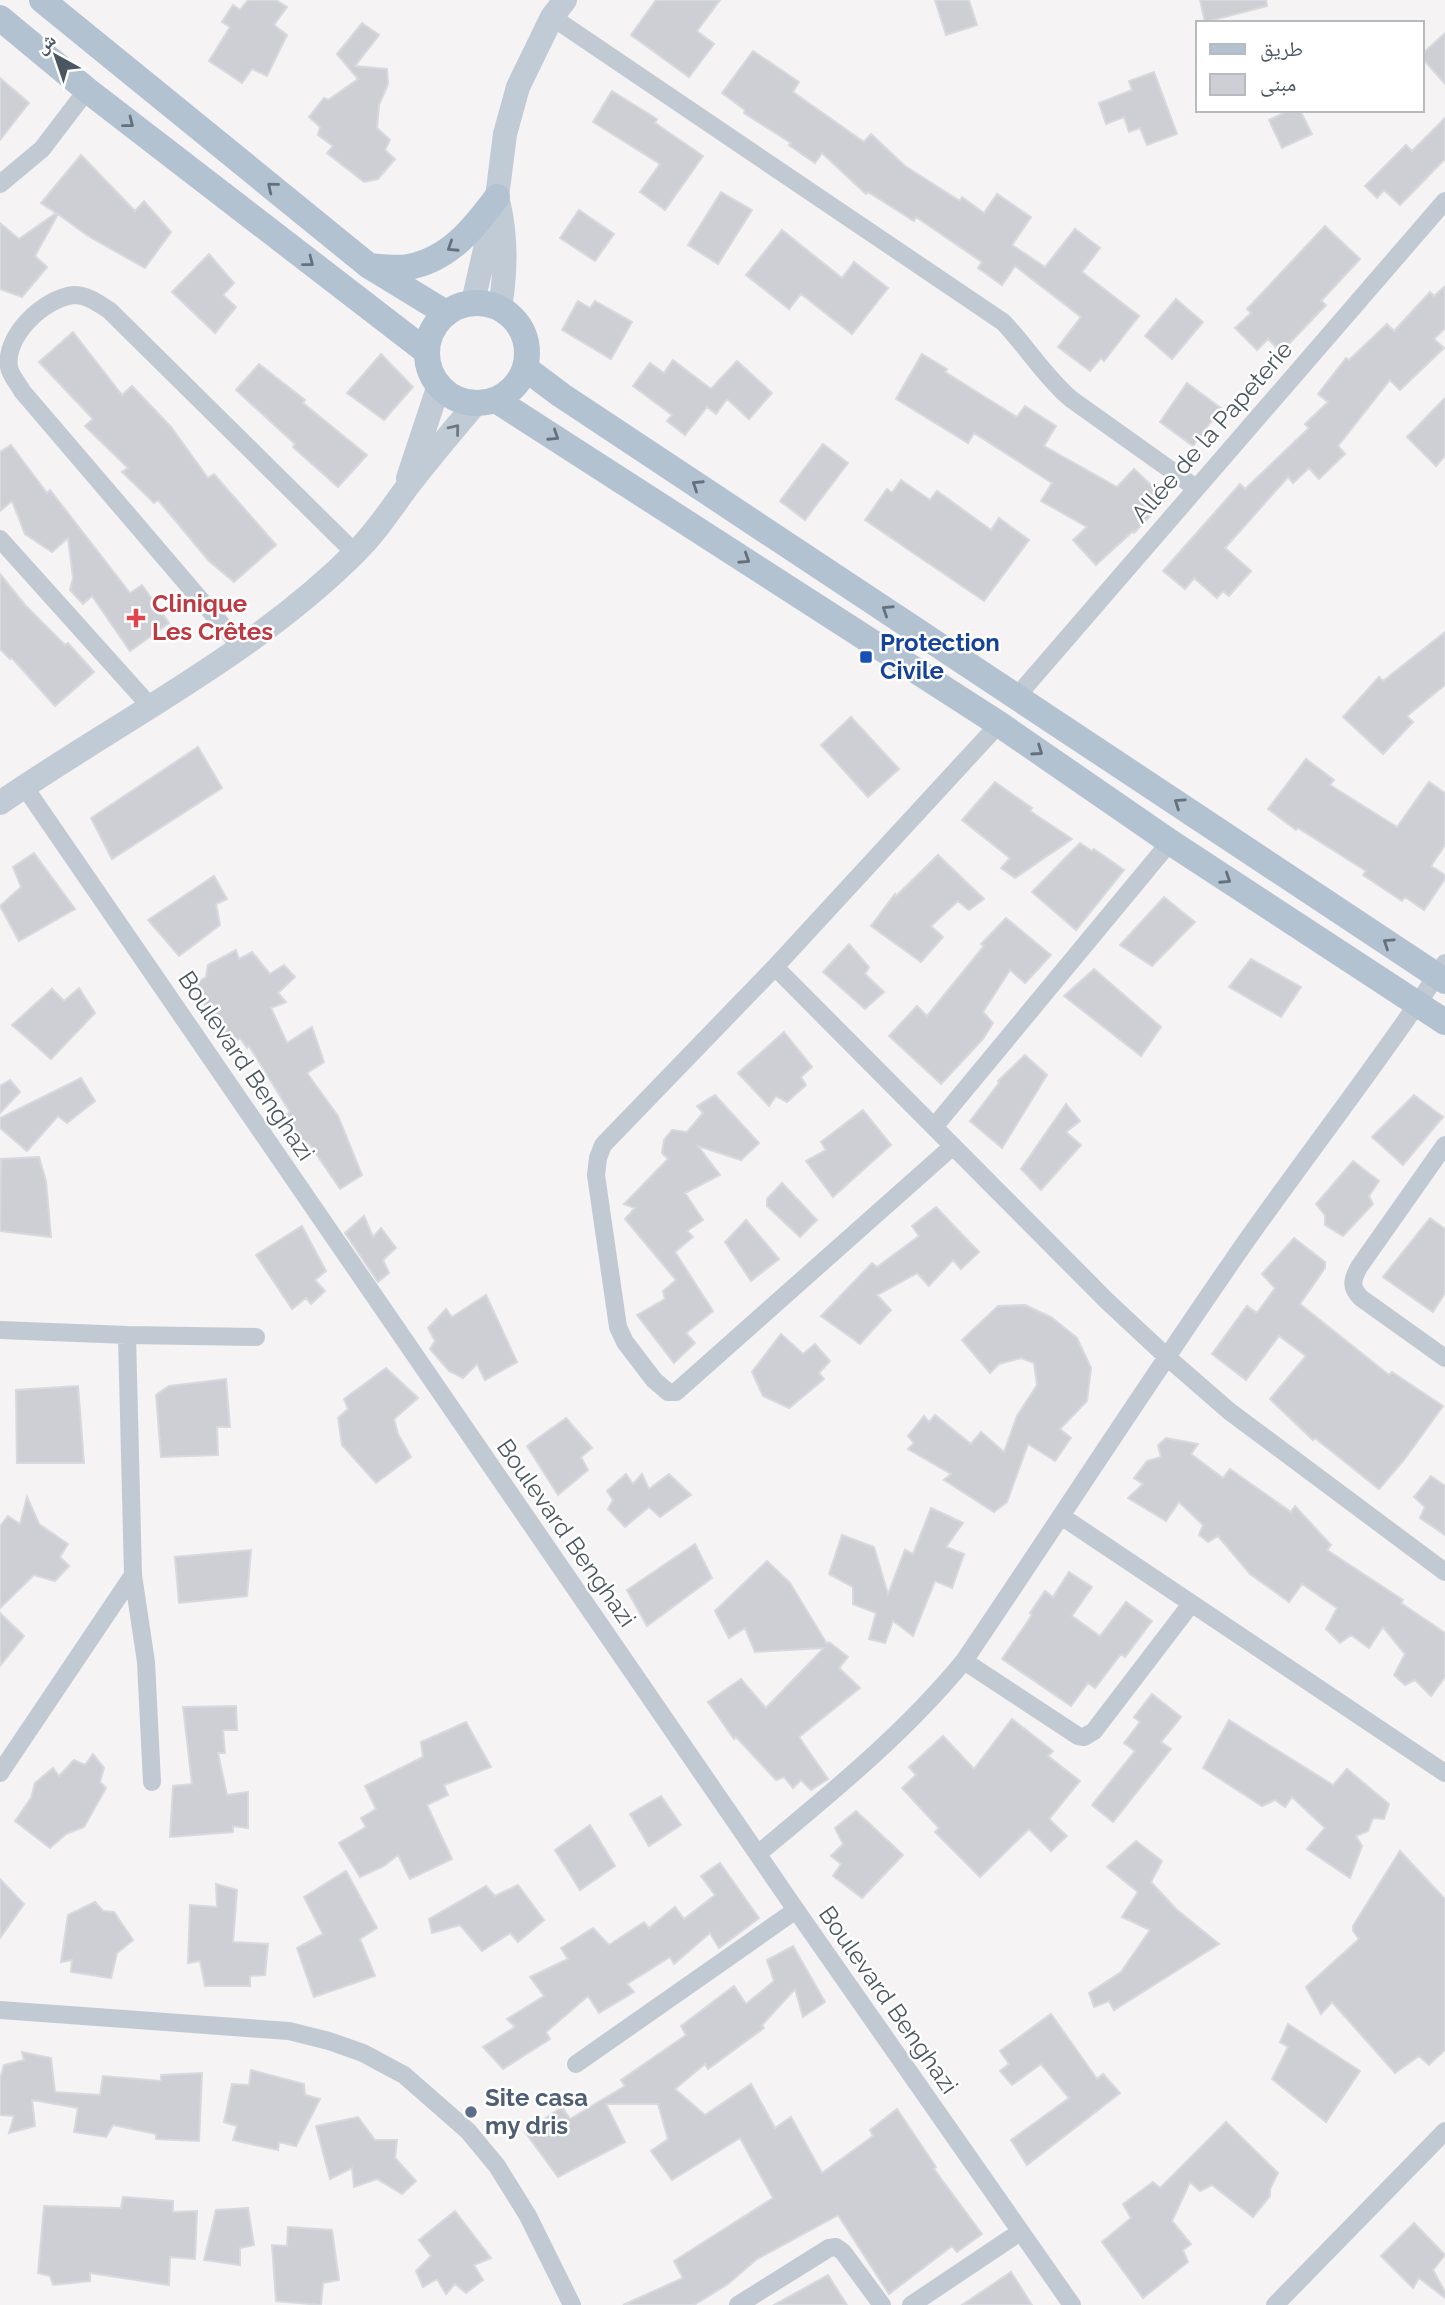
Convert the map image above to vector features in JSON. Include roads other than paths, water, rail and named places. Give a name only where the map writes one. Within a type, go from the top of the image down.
[{"type":"main road","points":[[42,0],[369,266],[446,313]]},
{"type":"main road","points":[[473,302],[497,197],[506,134],[518,87],[558,8]]},
{"type":"main road","points":[[0,18],[87,90],[427,352]]},
{"type":"main road","points":[[369,266],[405,267],[421,264],[444,253],[461,242],[497,197]]},
{"type":"main road","points":[[497,197],[503,220],[506,265],[500,308]]},
{"type":"main road","points":[[0,803],[241,647],[355,553],[383,524],[402,494],[486,401],[512,390],[525,369],[528,351],[524,334],[515,319],[500,308],[485,303],[461,305],[446,313],[433,327],[428,340],[429,369],[439,386],[455,398],[486,401],[999,724],[1170,842],[1445,1022]]},
{"type":"main road","points":[[525,369],[1017,696],[1442,973]]},
{"type":"main road","points":[[402,494],[439,386]]},
{"type":"street","points":[[558,8],[1003,322],[1056,386],[1196,488]]},
{"type":"street","points":[[0,184],[42,149],[87,90]]},
{"type":"street","name":"Allée de la Papeterie","points":[[1017,696],[1445,201]]},
{"type":"street","points":[[241,647],[22,391],[9,369],[9,348],[23,326],[45,306],[73,295],[90,298],[109,310],[355,553]]},
{"type":"street","points":[[0,540],[150,706]]},
{"type":"street","points":[[953,1146],[676,1392],[668,1392],[654,1380],[625,1342],[618,1327],[596,1175],[603,1145],[775,967],[999,724]]},
{"type":"street","name":"Boulevard Benghazi","points":[[24,786],[449,1408],[1072,2305]]},
{"type":"street","points":[[934,1127],[1170,842]]},
{"type":"street","points":[[775,967],[1107,1301],[1167,1357],[1229,1411],[1445,1572]]},
{"type":"street","points":[[759,1853],[875,1756],[941,1689],[964,1661],[1167,1357],[1305,1157],[1442,973]]},
{"type":"street","points":[[1445,1145],[1352,1282],[1354,1291],[1361,1298],[1445,1357]]},
{"type":"street","points":[[0,1329],[256,1337]]},
{"type":"street","points":[[127,1335],[133,1575],[146,1662],[152,1782]]},
{"type":"street","points":[[1061,1516],[1445,1773]]},
{"type":"street","points":[[0,1773],[133,1575]]},
{"type":"street","points":[[964,1661],[1078,1736],[1084,1737],[1094,1731],[1191,1604]]},
{"type":"street","points":[[576,2064],[796,1910]]},
{"type":"street","points":[[0,2010],[289,2031],[363,2053],[404,2075],[468,2131],[497,2166],[528,2216],[572,2305]]},
{"type":"street","points":[[1275,2305],[1445,2132]]},
{"type":"street","points":[[911,2305],[1020,2232]]},
{"type":"street","points":[[738,2305],[829,2248],[836,2247],[843,2252],[882,2305]]},
{"type":"place","name":"Clinique Les Crêtes","points":[[136,618]]},
{"type":"place","name":"Protection Civile","points":[[866,657]]},
{"type":"place","name":"Site casa my dris","points":[[471,2112]]}]
